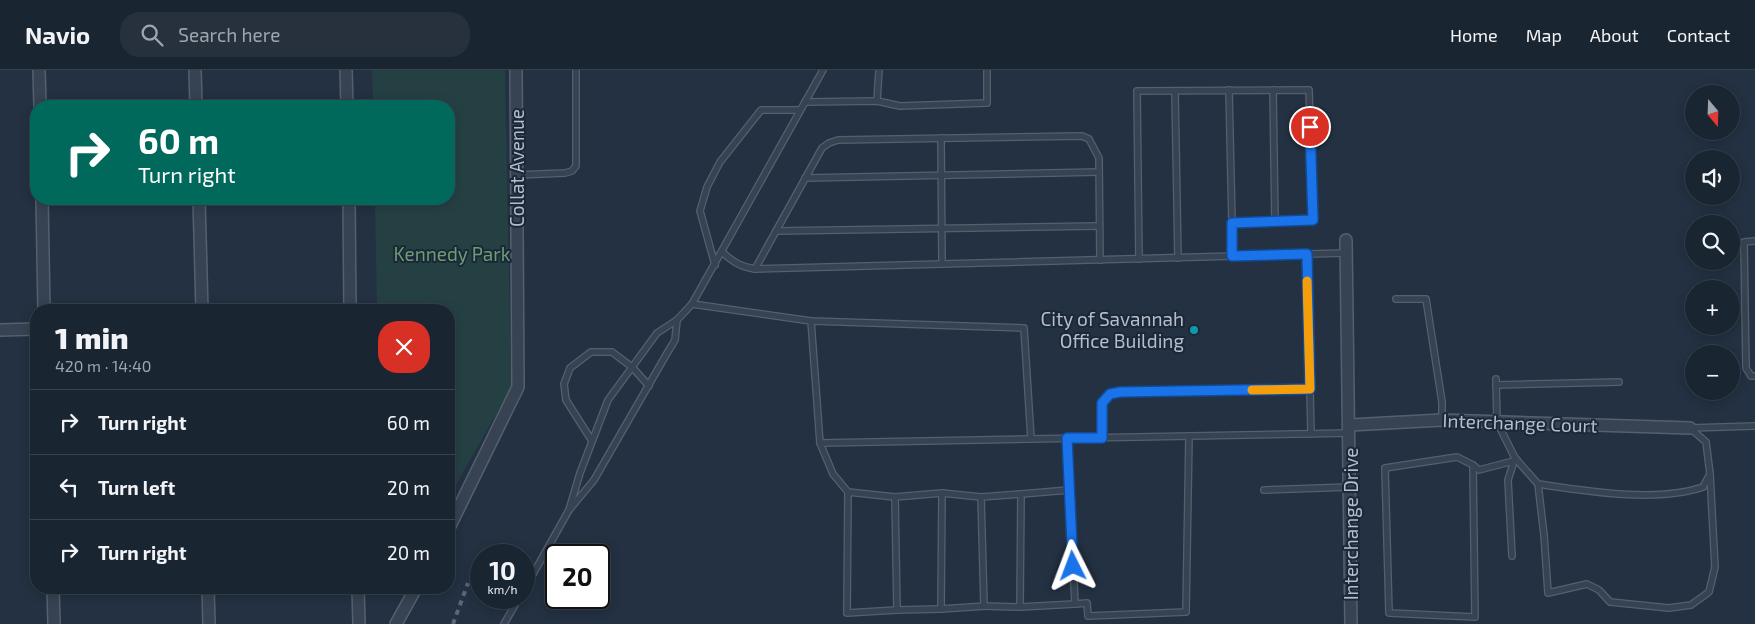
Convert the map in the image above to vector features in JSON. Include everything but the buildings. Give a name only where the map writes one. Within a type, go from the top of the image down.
[{"type":"street","points":[[39,70],[40,100]]},
{"type":"street","points":[[195,70],[196,100]]},
{"type":"street","points":[[346,70],[347,100]]},
{"type":"street","name":"Collat Avenue","points":[[455,516],[518,387],[516,70]]},
{"type":"street","points":[[42,205],[44,304]]},
{"type":"street","points":[[199,205],[202,304]]},
{"type":"street","points":[[348,205],[350,304]]},
{"type":"street","name":"Interchange Drive","points":[[1346,240],[1350,429],[1351,624]]},
{"type":"street","points":[[0,330],[30,329]]},
{"type":"street","name":"Interchange Court","points":[[1350,429],[1442,420],[1690,428]]},
{"type":"street","points":[[53,594],[54,624]]},
{"type":"street","points":[[208,594],[209,624]]},
{"type":"street","points":[[358,594],[359,624]]},
{"type":"street","points":[[396,624],[413,594]]},
{"type":"lane","points":[[517,174],[566,173],[572,171],[576,166],[576,70]]},
{"type":"lane","points":[[569,510],[580,472],[608,400],[657,333],[677,320],[692,304],[823,70]]},
{"type":"lane","points":[[877,101],[879,70]]},
{"type":"lane","points":[[805,102],[877,101],[900,106],[987,103],[986,70]]},
{"type":"lane","points":[[1229,90],[1232,256]]},
{"type":"lane","points":[[1273,90],[1275,221]]},
{"type":"lane","points":[[1139,259],[1137,91],[1309,90],[1313,220],[1232,223]]},
{"type":"lane","points":[[1176,91],[1178,258]]},
{"type":"lane","points":[[715,265],[700,211],[707,186],[720,162],[761,110],[800,110]]},
{"type":"lane","points":[[756,269],[822,148],[838,140],[1082,136],[1089,139],[1099,158],[1100,260]]},
{"type":"lane","points":[[941,138],[942,264]]},
{"type":"lane","points":[[805,178],[1099,172]]},
{"type":"lane","points":[[776,231],[1099,226]]},
{"type":"lane","points":[[1755,241],[1744,242],[1746,368],[1751,376],[1755,376]]},
{"type":"lane","points":[[722,252],[734,263],[756,269],[1346,253]]},
{"type":"lane","points":[[1307,254],[1311,434]]},
{"type":"lane","points":[[1396,299],[1426,299],[1442,402],[1442,420]]},
{"type":"lane","points":[[692,304],[811,322],[1024,328],[1031,439]]},
{"type":"lane","points":[[535,570],[569,510],[594,480],[675,340],[677,320]]},
{"type":"lane","points":[[811,322],[820,443],[833,474],[848,492],[847,613],[1087,603],[1088,616],[1186,612],[1189,436]]},
{"type":"lane","points":[[592,441],[566,400],[564,384],[570,368],[591,352],[612,352],[632,367],[648,386]]},
{"type":"lane","points":[[1619,382],[1496,382],[1497,422],[1516,459],[1538,484],[1548,593],[1587,584],[1599,590],[1610,602],[1669,608],[1691,605],[1709,592],[1715,568],[1710,474],[1706,442],[1690,428]]},
{"type":"lane","points":[[1102,438],[1102,403],[1110,394],[1120,392],[1310,389]]},
{"type":"lane","points":[[1690,428],[1755,426]]},
{"type":"lane","points":[[820,443],[1311,434],[1350,429]]},
{"type":"lane","points":[[1067,438],[1075,604]]},
{"type":"lane","points":[[1473,465],[1475,617],[1389,613],[1385,468],[1457,457],[1473,465],[1479,470],[1516,459]]},
{"type":"lane","points":[[1512,556],[1508,480],[1516,459]]},
{"type":"lane","points":[[1538,484],[1596,492],[1659,495],[1688,492],[1703,487],[1710,474]]},
{"type":"lane","points":[[1264,490],[1350,487]]},
{"type":"lane","points":[[848,492],[894,497],[942,493],[981,497],[1069,490]]},
{"type":"lane","points":[[941,609],[942,493]]},
{"type":"lane","points":[[1020,606],[1021,494]]},
{"type":"lane","points":[[894,497],[897,610]]},
{"type":"lane","points":[[981,497],[984,606],[986,606]]},
{"type":"lane","points":[[504,624],[513,609]]},
{"type":"green space","name":"Kennedy Park","points":[[372,70],[505,70],[511,388],[455,486],[455,304],[377,304],[375,205],[455,205],[455,100],[373,100]]},
{"type":"railway","points":[[453,624],[468,583]]},
{"type":"slow traffic","points":[[1252,390],[1310,389],[1307,281]]},
{"type":"place","name":"City of Savannah Office Building","points":[[1194,330]]},
{"type":"route","points":[[1073,566],[1067,438],[1102,438],[1102,403],[1110,394],[1120,392],[1310,389],[1307,254],[1232,256],[1232,223],[1313,220],[1310,127]]}]
